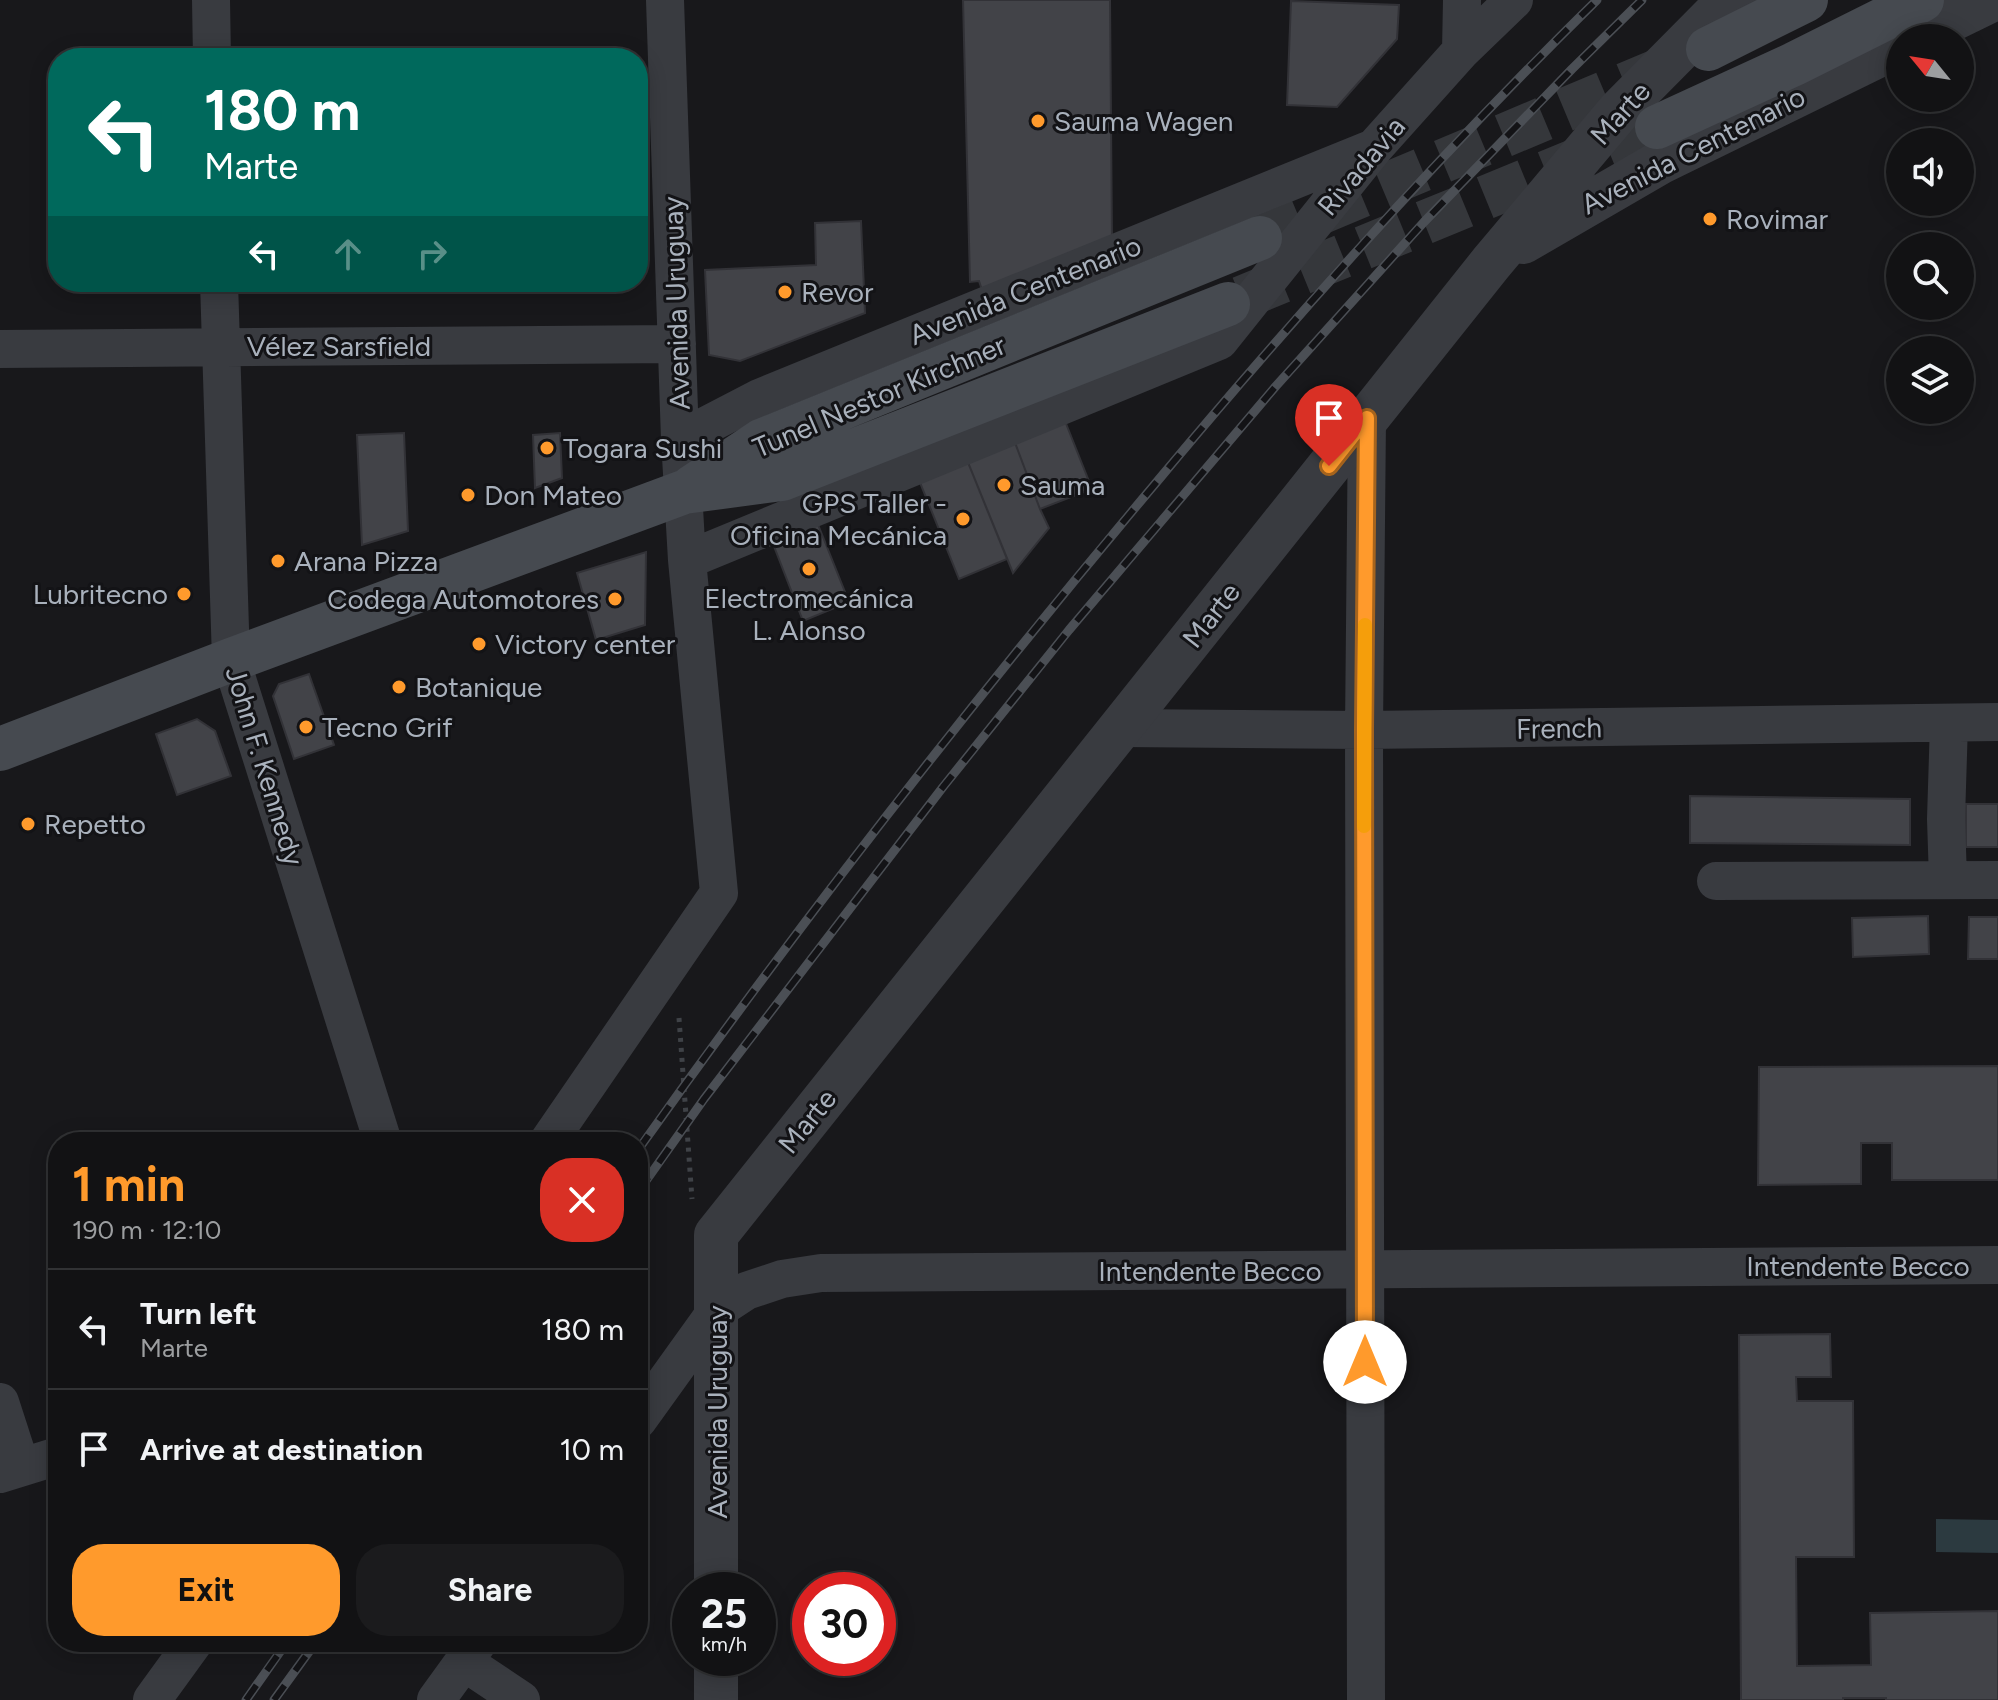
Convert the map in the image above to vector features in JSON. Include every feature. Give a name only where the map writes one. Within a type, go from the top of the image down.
[{"type":"main road","points":[[1708,49],[1806,0]]},
{"type":"main road","points":[[1646,133],[1922,0]]},
{"type":"main road","name":"Tunel Nestor Kirchner","points":[[684,492],[761,441],[1260,238]]},
{"type":"main road","name":"Tunel Nestor Kirchner","points":[[684,492],[782,479],[1224,322]]},
{"type":"main road","points":[[0,749],[684,492]]},
{"type":"street","points":[[211,0],[212,48]]},
{"type":"street","name":"Avenida Uruguay","points":[[665,0],[687,560],[719,893],[674,958]]},
{"type":"street","points":[[1461,51],[1462,0]]},
{"type":"street","name":"Rivadavia","points":[[1224,322],[1461,51],[1514,0]]},
{"type":"street","points":[[1943,24],[1992,0]]},
{"type":"street","name":"Marte","points":[[716,1235],[1491,263],[1646,133],[1728,4]]},
{"type":"street","name":"Avenida Centenario","points":[[1491,263],[1548,226],[1646,133],[1886,50]]},
{"type":"street","name":"Avenida Centenario","points":[[680,439],[759,398],[1374,148]]},
{"type":"street","name":"John F. Kennedy","points":[[219,292],[231,660],[380,1132]]},
{"type":"street","points":[[687,560],[1224,322]]},
{"type":"street","name":"Vélez Sarsfield","points":[[0,349],[677,344]]},
{"type":"street","points":[[1366,1700],[1364,730],[1367,418]]},
{"type":"street","name":"French","points":[[1121,728],[1364,730],[1998,722]]},
{"type":"street","points":[[1948,879],[1949,723]]},
{"type":"street","points":[[1716,881],[1998,880]]},
{"type":"street","points":[[555,1132],[674,958]]},
{"type":"street","name":"Avenida Uruguay","points":[[716,1235],[716,1572]]},
{"type":"street","name":"Intendente Becco","points":[[717,1310],[746,1291],[782,1279],[821,1273],[1998,1265]]},
{"type":"street","points":[[648,1406],[717,1310]]},
{"type":"street","points":[[0,1402],[11,1471],[48,1459]]},
{"type":"street","points":[[152,1700],[187,1652]]},
{"type":"street","points":[[436,1700],[471,1652],[521,1700]]},
{"type":"street","points":[[716,1676],[716,1700]]},
{"type":"path","points":[[674,958],[692,1210],[716,1235]]},
{"type":"shaded area","points":[[1936,1519],[1998,1520],[1998,1553],[1936,1552]]},
{"type":"building","name":"Sauma Wagen","points":[[963,0],[1110,0],[1112,242],[984,296],[979,281],[970,282]]},
{"type":"building","points":[[1291,1],[1399,5],[1397,39],[1337,107],[1287,105]]},
{"type":"building","name":"Revor","points":[[861,221],[865,313],[740,361],[709,355],[705,270],[816,265],[815,223]]},
{"type":"building","points":[[1065,421],[1092,489],[1040,509],[1014,440]]},
{"type":"building","points":[[404,433],[408,531],[362,545],[357,435]]},
{"type":"building","name":"Togara Sushi","points":[[560,433],[562,478],[535,488],[533,435]]},
{"type":"building","name":"Sauma","points":[[1014,440],[1049,528],[1013,573],[967,460]]},
{"type":"building","name":"GPS Taller - Oficina Mecánica","points":[[967,460],[1007,559],[959,579],[919,480]]},
{"type":"building","name":"Electromecánica L. Alonso","points":[[815,517],[849,602],[803,621],[770,536]]},
{"type":"building","name":"Codega Automotores","points":[[646,552],[645,625],[596,640],[577,573]]},
{"type":"building","name":"Tecno Grif","points":[[309,674],[334,745],[294,759],[273,696],[279,684]]},
{"type":"building","points":[[197,719],[215,731],[231,776],[177,795],[156,734]]},
{"type":"building","points":[[1690,796],[1910,799],[1910,845],[1690,843]]},
{"type":"building","points":[[1966,804],[1998,804],[1998,847],[1966,847]]},
{"type":"building","points":[[1928,916],[1929,954],[1853,957],[1852,918]]},
{"type":"building","points":[[1969,917],[1998,917],[1998,959],[1968,959]]},
{"type":"building","points":[[1998,1066],[1998,1180],[1892,1180],[1892,1143],[1861,1143],[1861,1184],[1758,1185],[1759,1067]]},
{"type":"building","points":[[1830,1334],[1831,1377],[1796,1377],[1797,1401],[1853,1401],[1854,1557],[1796,1557],[1797,1666],[1871,1665],[1870,1613],[1998,1611],[1998,1700],[1741,1700],[1739,1335]]},
{"type":"tunnel","points":[[1260,238],[1662,69]]},
{"type":"tunnel","points":[[1241,298],[1657,127]]},
{"type":"railway","points":[[648,1136],[890,812],[1155,484],[1370,236],[1597,0]]},
{"type":"railway","points":[[648,1178],[704,1099],[943,787],[1069,630],[1276,386],[1424,222],[1642,0]]},
{"type":"railway","points":[[246,1700],[280,1652]]},
{"type":"railway","points":[[274,1700],[309,1652]]},
{"type":"slow traffic","points":[[1364,826],[1365,625]]},
{"type":"place","name":"Sauma Wagen","points":[[1038,121]]},
{"type":"place","name":"Rovimar","points":[[1710,219]]},
{"type":"place","name":"Revor","points":[[785,292]]},
{"type":"place","name":"Togara Sushi","points":[[547,448]]},
{"type":"place","name":"Sauma","points":[[1004,485]]},
{"type":"place","name":"Don Mateo","points":[[468,495]]},
{"type":"place","name":"GPS Taller - Oficina Mecánica","points":[[963,519]]},
{"type":"place","name":"Arana Pizza","points":[[278,561]]},
{"type":"place","name":"Electromecánica L. Alonso","points":[[809,569]]},
{"type":"place","name":"Lubritecno","points":[[184,594]]},
{"type":"place","name":"Codega Automotores","points":[[615,599]]},
{"type":"place","name":"Victory center","points":[[479,644]]},
{"type":"place","name":"Botanique","points":[[399,687]]},
{"type":"place","name":"Tecno Grif","points":[[306,727]]},
{"type":"place","name":"Repetto","points":[[28,824]]},
{"type":"route","points":[[1329,466],[1367,418],[1365,1362]]}]
